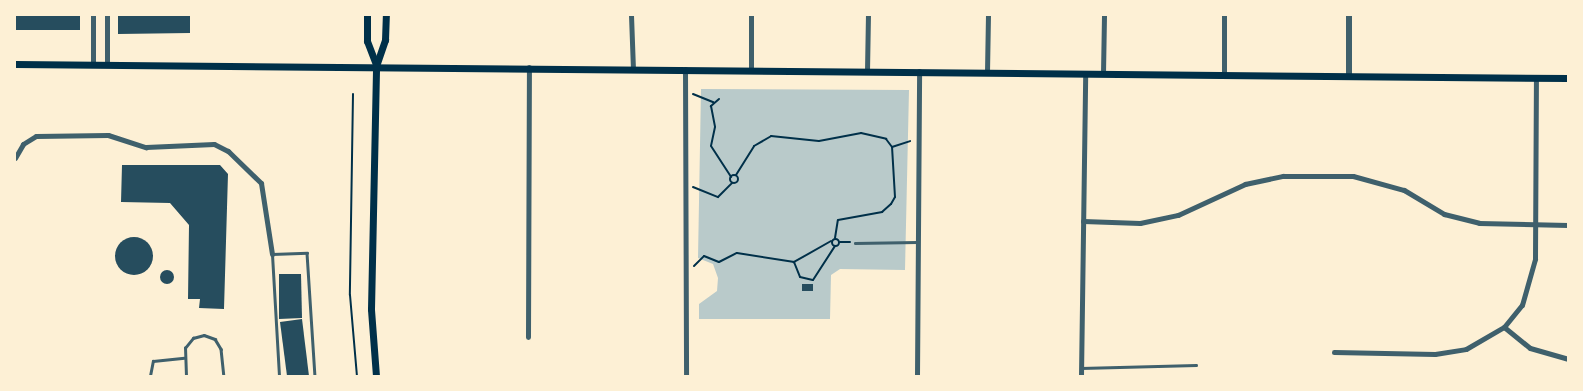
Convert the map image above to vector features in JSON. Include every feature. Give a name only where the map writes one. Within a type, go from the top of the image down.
[{"type":"main road","points":[[367,15],[367,41],[376,66]]},
{"type":"main road","points":[[376,376],[371,309],[376,66],[385,40],[386,15]]},
{"type":"main road","points":[[15,64],[529,67],[1568,78]]},
{"type":"street","points":[[92,15],[93,64]]},
{"type":"street","points":[[107,15],[107,64]]},
{"type":"street","points":[[631,15],[633,69]]},
{"type":"street","points":[[751,15],[751,70]]},
{"type":"street","points":[[867,71],[868,15]]},
{"type":"street","points":[[987,72],[988,15]]},
{"type":"street","points":[[1103,73],[1104,15]]},
{"type":"street","points":[[1224,15],[1224,74]]},
{"type":"street","points":[[1349,15],[1349,76]]},
{"type":"street","points":[[528,337],[529,67]]},
{"type":"street","points":[[685,69],[687,94],[686,376]]},
{"type":"street","points":[[917,376],[919,71]]},
{"type":"street","points":[[1081,376],[1085,73]]},
{"type":"street","points":[[1334,352],[1435,354],[1482,343],[1504,328],[1532,282],[1535,224],[1536,78]]},
{"type":"street","points":[[15,158],[23,144],[36,136],[108,135],[146,147],[214,144],[228,151],[261,183],[272,254]]},
{"type":"street","points":[[1083,221],[1140,223],[1178,215],[1245,184],[1282,176],[1353,176],[1404,190],[1444,214],[1479,223],[1568,225]]},
{"type":"street","points":[[1504,328],[1530,348],[1568,359]]},
{"type":"lane","points":[[855,242],[918,242]]},
{"type":"lane","points":[[279,376],[272,254],[307,253],[316,376]]},
{"type":"lane","points":[[186,376],[184,358],[193,338],[210,336],[221,349],[224,376]]},
{"type":"lane","points":[[150,376],[153,360],[184,358]]},
{"type":"lane","points":[[1081,368],[1196,365]]},
{"type":"path","points":[[353,94],[350,296],[357,376]]},
{"type":"path","points":[[687,94],[704,95],[713,102]]},
{"type":"path","points":[[719,99],[713,102],[710,112],[716,127],[711,146],[731,177],[732,183]]},
{"type":"path","points":[[686,187],[705,189],[718,197],[732,183],[738,181],[736,176],[754,146],[771,136],[819,141],[861,133],[886,139],[892,147],[895,197],[891,204],[882,212],[838,220],[834,238],[831,242],[794,262],[737,253],[719,262],[704,256],[699,265],[686,267]]},
{"type":"path","points":[[892,147],[900,141],[919,141]]},
{"type":"path","points":[[731,177],[736,176]]},
{"type":"path","points":[[834,238],[839,242],[855,242]]},
{"type":"path","points":[[831,242],[835,246]]},
{"type":"path","points":[[794,262],[803,280],[813,280],[839,242]]},
{"type":"shaded area","points":[[701,89],[909,90],[905,270],[840,269],[831,275],[830,319],[699,319],[699,304],[717,291],[718,278],[713,264],[698,258]]},
{"type":"building","points":[[15,15],[80,15],[80,30],[15,30]]},
{"type":"building","points":[[118,15],[190,15],[190,33],[118,34]]},
{"type":"building","points":[[122,165],[220,165],[228,174],[224,309],[199,308],[200,299],[188,299],[189,225],[170,203],[121,202]]},
{"type":"building","points":[[134,237],[147,243],[153,256],[147,269],[134,275],[121,269],[115,256],[121,243]]},
{"type":"building","points":[[167,270],[172,272],[174,277],[172,282],[167,284],[162,282],[160,277],[162,272]]},
{"type":"building","points":[[279,274],[301,274],[302,318],[279,319]]},
{"type":"building","points":[[802,284],[813,284],[813,291],[802,291]]},
{"type":"building","points":[[302,319],[309,376],[287,376],[280,322]]}]
